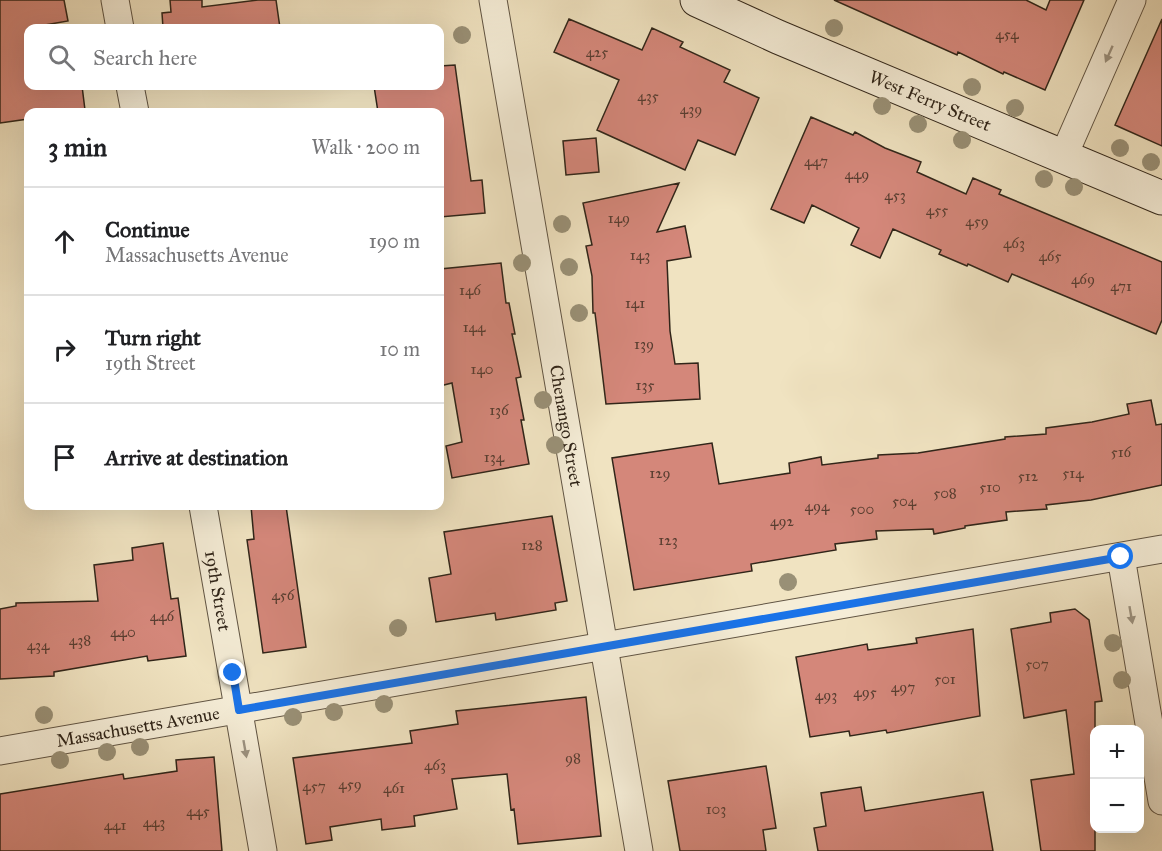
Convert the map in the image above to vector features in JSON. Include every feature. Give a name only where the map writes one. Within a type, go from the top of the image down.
[{"type":"street","points":[[115,0],[119,24]]},
{"type":"street","name":"Chenango Street","points":[[493,0],[639,851]]},
{"type":"street","name":"West Ferry Street","points":[[698,0],[789,41],[1162,198]]},
{"type":"street","points":[[1064,155],[1132,0]]},
{"type":"street","points":[[131,90],[134,108]]},
{"type":"street","name":"19th Street","points":[[204,510],[263,851]]},
{"type":"street","name":"Massachusetts Avenue","points":[[0,751],[1162,549]]},
{"type":"street","points":[[1121,557],[1162,801]]},
{"type":"building","points":[[0,0],[64,0],[68,21],[51,24],[24,24],[24,90],[82,90],[85,108],[24,108],[24,120],[0,123]]},
{"type":"building","points":[[170,0],[202,0],[202,7],[276,0],[279,24],[163,24],[162,13],[171,12]]},
{"type":"building","points":[[834,0],[1026,0],[1046,10],[1050,0],[1084,0],[1045,90],[1004,72],[1003,74],[958,52],[957,55]]},
{"type":"building","points":[[569,19],[642,50],[652,28],[683,42],[680,47],[730,70],[724,82],[759,98],[735,155],[698,140],[685,170],[597,130],[619,80],[554,52]]},
{"type":"building","points":[[1162,19],[1162,146],[1115,125]]},
{"type":"building","points":[[455,65],[471,181],[482,180],[485,213],[444,217],[444,108],[377,108],[375,90],[444,90],[444,66]]},
{"type":"building","points":[[811,117],[853,135],[855,132],[885,148],[921,162],[917,172],[966,194],[973,178],[1001,190],[999,194],[1162,262],[1162,320],[1156,334],[1012,274],[1008,282],[968,264],[967,266],[939,254],[941,250],[893,229],[880,258],[851,245],[859,228],[812,205],[804,223],[771,209]]},
{"type":"building","points":[[596,138],[599,172],[566,175],[563,141]]},
{"type":"building","points":[[679,183],[657,232],[685,226],[691,257],[667,261],[670,331],[675,364],[698,363],[700,399],[606,404],[595,313],[593,313],[592,276],[586,246],[592,245],[583,203]]},
{"type":"building","points":[[501,263],[506,303],[509,303],[515,334],[512,334],[521,377],[516,378],[529,464],[452,478],[446,446],[462,442],[452,383],[444,385],[444,269]]},
{"type":"building","points":[[1151,400],[1156,425],[1162,424],[1162,485],[1091,500],[1046,505],[1047,509],[1006,512],[1007,520],[965,526],[965,528],[934,534],[933,529],[876,531],[877,539],[835,544],[836,550],[751,564],[752,571],[634,590],[612,458],[712,443],[719,484],[790,473],[789,463],[821,457],[822,465],[878,458],[878,455],[918,453],[1005,439],[1005,437],[1046,434],[1046,428],[1129,414],[1127,404]]},
{"type":"building","points":[[251,510],[287,510],[306,647],[263,653],[247,540],[254,539]]},
{"type":"building","points":[[552,516],[567,601],[555,603],[556,610],[496,620],[495,613],[436,622],[429,578],[451,574],[444,532]]},
{"type":"building","points":[[163,543],[171,599],[178,598],[186,656],[148,661],[147,656],[54,672],[54,676],[0,679],[0,609],[16,606],[16,603],[98,601],[94,565],[133,560],[132,548]]},
{"type":"building","points":[[1075,609],[1089,620],[1102,701],[1095,702],[1095,725],[1090,725],[1090,833],[1095,833],[1095,851],[1041,851],[1031,780],[1074,774],[1066,710],[1024,718],[1011,629],[1051,622],[1050,613]]},
{"type":"building","points":[[973,629],[980,716],[887,733],[886,730],[850,736],[849,731],[810,737],[796,657],[867,644],[868,650],[917,643],[916,638]]},
{"type":"building","points":[[586,697],[601,836],[518,844],[507,774],[452,779],[457,809],[414,816],[415,826],[382,830],[381,819],[330,827],[332,840],[306,844],[293,758],[412,743],[410,731],[458,724],[456,711]]},
{"type":"building","points":[[214,757],[222,851],[0,851],[0,794],[123,774],[124,779],[177,771],[176,760]]},
{"type":"building","points":[[766,766],[776,828],[763,830],[766,851],[680,851],[668,781]]},
{"type":"building","points":[[861,787],[865,811],[983,792],[993,851],[818,851],[814,828],[826,826],[821,793]]},
{"type":"route","points":[[233,673],[239,710],[1121,557]]}]
